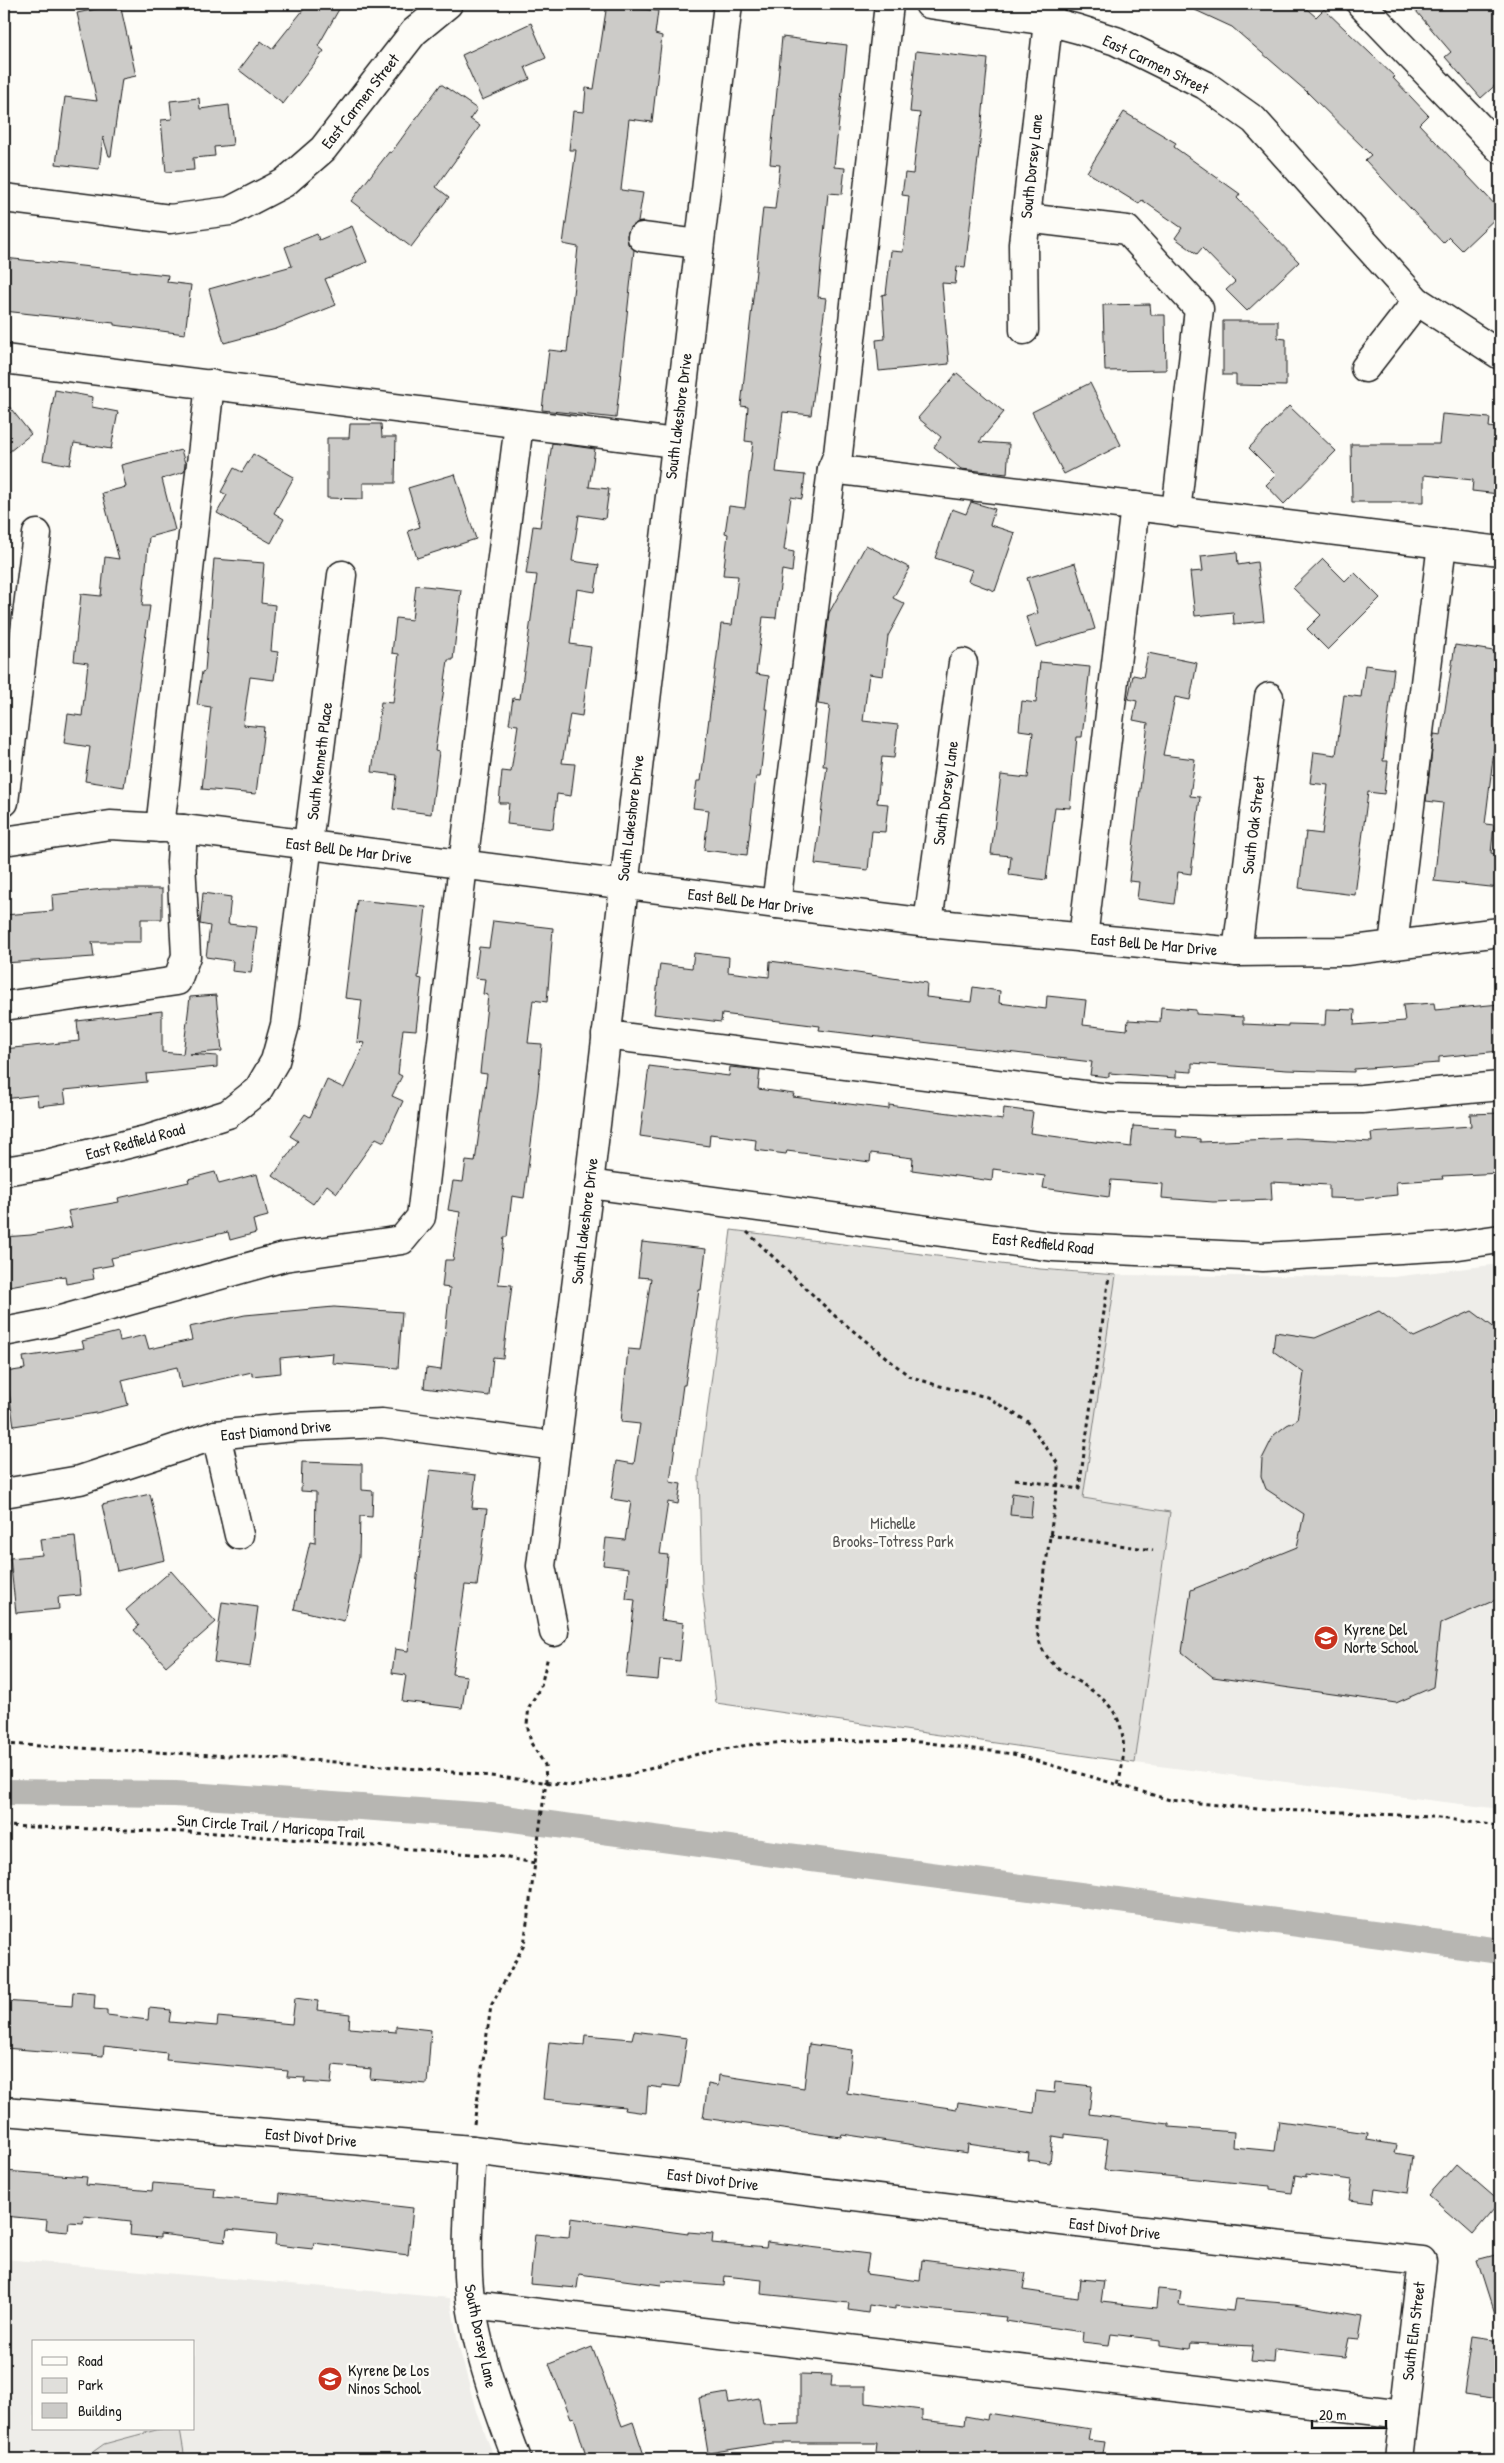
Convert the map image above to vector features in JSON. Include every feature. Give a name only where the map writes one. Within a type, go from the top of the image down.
[{"type":"street","name":"East Carmen Street","points":[[4,198],[170,219],[230,211],[284,183],[323,150],[414,32],[448,4]]},
{"type":"street","name":"South Lakeshore Drive","points":[[554,1632],[541,1566],[589,1184],[622,885],[728,4]]},
{"type":"street","points":[[776,904],[832,469],[838,454],[890,4]]},
{"type":"street","name":"East Carmen Street","points":[[929,4],[1049,12],[1124,45],[1205,85],[1254,120],[1417,301],[1500,355]]},
{"type":"street","points":[[1361,4],[1500,149]]},
{"type":"street","name":"South Dorsey Lane","points":[[1024,330],[1023,244],[1049,12]]},
{"type":"street","points":[[1026,218],[1127,230],[1199,309],[1176,512]]},
{"type":"street","points":[[642,237],[699,244]]},
{"type":"street","points":[[1365,368],[1417,301]]},
{"type":"street","points":[[4,359],[675,443]]},
{"type":"street","points":[[4,1006],[177,981],[186,956],[181,862],[172,828],[210,384]]},
{"type":"street","points":[[4,1332],[50,1323],[284,1257],[402,1240],[421,1217],[462,864],[519,424]]},
{"type":"street","points":[[832,469],[1500,551]]},
{"type":"street","points":[[1083,938],[1134,506]]},
{"type":"street","points":[[4,802],[37,534]]},
{"type":"street","points":[[1393,945],[1442,544]]},
{"type":"street","name":"South Kenneth Place","points":[[258,1090],[275,1061],[285,1025],[342,575]]},
{"type":"street","name":"South Dorsey Lane","points":[[928,923],[963,663]]},
{"type":"street","name":"South Oak Street","points":[[1237,952],[1269,698]]},
{"type":"street","name":"East Bell De Mar Drive","points":[[4,840],[110,825],[172,828],[928,923],[1237,952],[1346,951],[1500,932]]},
{"type":"street","points":[[606,1035],[1108,1098],[1217,1101],[1362,1099],[1500,1086]]},
{"type":"street","name":"East Redfield Road","points":[[4,1171],[149,1139],[228,1114],[258,1090]]},
{"type":"street","name":"East Redfield Road","points":[[589,1184],[1053,1247],[1263,1257],[1452,1246],[1500,1239]]},
{"type":"street","name":"East Diamond Drive","points":[[4,1493],[80,1480],[216,1435],[293,1427],[382,1423],[556,1446]]},
{"type":"street","points":[[216,1435],[238,1535]]},
{"type":"street","name":"East Divot Drive","points":[[4,2112],[472,2150],[1144,2231],[1422,2261]]},
{"type":"street","name":"South Dorsey Lane","points":[[472,2150],[468,2276],[472,2305],[488,2378],[517,2459]]},
{"type":"street","name":"South Elm Street","points":[[1398,2459],[1422,2261]]},
{"type":"street","points":[[472,2305],[1404,2414]]},
{"type":"path","points":[[743,1228],[835,1316],[909,1376],[936,1385],[987,1396],[1028,1422],[1058,1464],[1058,1485],[1049,1535],[1037,1638],[1050,1663],[1097,1692],[1110,1705],[1121,1729],[1125,1747],[1118,1785]]},
{"type":"path","points":[[1015,1479],[1079,1489],[1110,1270]]},
{"type":"path","points":[[1049,1535],[1153,1550]]},
{"type":"path","points":[[472,2150],[490,2006],[524,1945],[546,1781],[545,1765],[531,1743],[527,1724],[529,1707],[541,1686],[554,1632]]},
{"type":"path","points":[[4,1744],[324,1761],[546,1781],[577,1786],[706,1752],[748,1745],[815,1740],[921,1742],[1013,1754],[1170,1800],[1267,1810],[1372,1814],[1500,1826]]},
{"type":"path","name":"Sun Circle Trail / Maricopa Trail","points":[[4,1826],[216,1833],[497,1856],[535,1863]]},
{"type":"shaded area","name":"Kyrene Del Norte School","points":[[1500,1264],[1500,1809],[1135,1763],[1170,1512],[1083,1499],[1116,1275],[1393,1277]]},
{"type":"shaded area","name":"Kyrene De Los Ninos School","points":[[4,2259],[450,2298],[459,2347],[476,2411],[495,2459],[4,2459]]},
{"type":"green space","name":"Michelle Brooks-Totress Park","points":[[731,1230],[1040,1269],[1116,1275],[1083,1498],[1170,1512],[1135,1763],[716,1703],[702,1586],[699,1475]]},
{"type":"green space","points":[[156,2430],[180,2430],[185,2459],[83,2459],[104,2444]]},
{"type":"building","points":[[120,4],[136,76],[122,79],[111,156],[109,156],[103,137],[99,169],[56,164],[65,97],[97,101],[77,13]]},
{"type":"building","points":[[308,4],[342,4],[318,46],[324,51],[283,104],[239,70],[261,41],[272,49]]},
{"type":"building","points":[[607,4],[658,11],[655,34],[662,36],[652,122],[629,119],[621,190],[643,193],[638,222],[630,227],[627,235],[628,244],[634,250],[616,418],[542,410],[549,350],[567,352],[578,247],[563,244],[576,150],[569,150],[573,111],[584,112],[586,88],[594,89]]},
{"type":"building","points":[[1182,4],[1301,4],[1316,17],[1324,9],[1395,77],[1393,78],[1428,115],[1419,124],[1500,210],[1500,214],[1462,250],[1449,237],[1443,243],[1365,160],[1371,155],[1306,91],[1232,27]]},
{"type":"building","points":[[1410,4],[1494,4],[1500,11],[1500,81],[1481,98],[1445,57],[1451,52]]},
{"type":"building","points":[[531,23],[546,58],[525,67],[530,79],[482,100],[462,55]]},
{"type":"building","points":[[782,37],[847,45],[834,167],[845,168],[842,194],[828,193],[818,297],[826,298],[811,415],[783,412],[776,472],[805,475],[802,499],[791,497],[784,550],[794,552],[792,572],[782,570],[776,618],[763,617],[756,674],[769,676],[765,709],[768,709],[760,777],[756,777],[747,855],[704,850],[709,810],[693,808],[697,781],[701,781],[721,624],[732,625],[738,576],[723,575],[728,534],[725,533],[729,506],[745,508],[753,442],[745,441],[748,407],[741,406],[763,208],[775,209],[780,165],[770,164]]},
{"type":"building","points":[[916,51],[988,59],[980,142],[965,268],[957,267],[955,284],[942,283],[949,364],[879,371],[876,340],[885,339],[882,295],[886,294],[891,251],[903,252],[909,196],[902,195],[905,173],[913,174],[920,113],[910,112]]},
{"type":"building","points":[[441,84],[477,109],[470,119],[480,126],[436,187],[449,197],[411,247],[351,201],[389,152],[391,153]]},
{"type":"building","points":[[199,98],[200,109],[229,105],[233,145],[214,147],[215,156],[193,158],[194,170],[166,172],[161,120],[172,119],[170,101]]},
{"type":"building","points":[[1124,112],[1176,143],[1174,147],[1240,194],[1237,198],[1299,262],[1247,311],[1226,290],[1235,282],[1202,248],[1197,254],[1175,238],[1182,228],[1142,200],[1139,204],[1087,172]]},
{"type":"building","points":[[352,226],[367,262],[325,279],[336,305],[276,329],[224,343],[209,289],[292,266],[285,247],[317,234],[319,240]]},
{"type":"building","points":[[4,258],[168,275],[167,282],[191,285],[185,334],[114,325],[114,323],[4,311]]},
{"type":"building","points":[[1150,304],[1151,315],[1165,315],[1166,370],[1105,371],[1103,305]]},
{"type":"building","points":[[1223,321],[1278,321],[1278,338],[1286,339],[1286,386],[1236,385],[1236,375],[1223,375]]},
{"type":"building","points":[[957,373],[1004,412],[979,442],[1009,444],[1007,474],[961,469],[934,447],[941,437],[918,418]]},
{"type":"building","points":[[1090,383],[1121,445],[1064,474],[1032,412]]},
{"type":"building","points":[[55,390],[93,397],[92,407],[118,412],[111,449],[74,443],[70,465],[43,460]]},
{"type":"building","points":[[4,400],[31,434],[4,456]]},
{"type":"building","points":[[1289,406],[1336,451],[1284,504],[1266,485],[1276,475],[1249,448]]},
{"type":"building","points":[[1442,414],[1490,418],[1489,427],[1500,429],[1499,494],[1472,491],[1473,480],[1424,475],[1424,502],[1352,502],[1351,444],[1439,444]]},
{"type":"building","points":[[350,424],[381,424],[382,437],[396,437],[395,483],[363,483],[363,499],[327,498],[327,438],[349,438]]},
{"type":"building","points":[[552,443],[595,449],[589,487],[609,489],[605,519],[579,515],[572,561],[599,565],[595,592],[577,589],[570,644],[591,647],[582,716],[570,714],[562,763],[575,764],[571,796],[557,794],[553,829],[507,824],[509,803],[499,803],[502,771],[511,772],[518,725],[509,724],[513,698],[520,699],[537,575],[526,574],[533,526],[540,527]]},
{"type":"building","points":[[181,450],[185,463],[184,472],[162,479],[175,530],[149,537],[142,606],[150,606],[124,787],[85,781],[90,747],[64,743],[68,714],[82,716],[88,663],[74,661],[81,594],[101,596],[105,557],[119,559],[102,493],[126,487],[121,465]]},
{"type":"building","points":[[253,454],[294,477],[274,513],[284,519],[271,543],[217,513],[227,495],[221,492],[234,468],[242,472]]},
{"type":"building","points":[[455,474],[476,539],[417,558],[408,531],[420,527],[408,488]]},
{"type":"building","points":[[971,502],[995,509],[990,525],[1015,533],[995,591],[968,581],[972,570],[935,558],[952,509],[966,514]]},
{"type":"building","points":[[866,545],[910,568],[893,598],[905,604],[888,636],[883,676],[869,674],[863,721],[898,725],[894,758],[882,757],[877,803],[888,804],[885,832],[872,831],[868,870],[815,864],[827,766],[823,766],[830,706],[818,704],[829,613]]},
{"type":"building","points":[[1237,552],[1238,565],[1257,562],[1264,621],[1234,624],[1233,612],[1195,616],[1190,572],[1203,571],[1201,556]]},
{"type":"building","points":[[214,559],[264,563],[261,603],[275,605],[271,651],[278,652],[274,680],[250,677],[243,725],[264,727],[256,794],[202,789],[211,707],[197,705],[202,672],[205,671]]},
{"type":"building","points":[[1323,559],[1345,581],[1354,572],[1380,598],[1328,650],[1307,629],[1321,615],[1293,588]]},
{"type":"building","points":[[1075,563],[1095,629],[1036,647],[1026,617],[1038,613],[1027,578]]},
{"type":"building","points":[[416,585],[461,590],[453,660],[448,660],[435,751],[439,752],[431,814],[393,809],[397,775],[372,772],[381,702],[393,703],[399,654],[392,653],[396,618],[412,620]]},
{"type":"building","points":[[1455,645],[1500,652],[1497,689],[1500,689],[1500,735],[1496,734],[1485,824],[1494,825],[1491,853],[1500,855],[1500,888],[1434,881],[1443,803],[1426,801],[1434,734],[1441,735]]},
{"type":"building","points":[[1148,653],[1197,663],[1190,700],[1175,697],[1163,755],[1195,759],[1190,796],[1200,797],[1191,874],[1178,872],[1174,904],[1137,899],[1139,882],[1129,881],[1148,723],[1133,720],[1137,701],[1128,699],[1133,675],[1143,677]]},
{"type":"building","points":[[1040,662],[1090,667],[1082,737],[1077,737],[1070,808],[1055,807],[1046,880],[1009,875],[1011,856],[991,854],[1001,775],[1028,778],[1033,732],[1019,730],[1022,701],[1036,703]]},
{"type":"building","points":[[1365,665],[1394,669],[1383,761],[1388,761],[1384,794],[1368,792],[1355,895],[1299,888],[1306,832],[1322,834],[1328,785],[1310,783],[1314,752],[1336,755],[1344,695],[1361,697]]},
{"type":"building","points":[[103,889],[162,889],[162,919],[141,919],[141,942],[92,942],[94,957],[4,963],[4,915],[53,911],[52,895]]},
{"type":"building","points":[[203,893],[231,897],[228,924],[257,927],[251,973],[232,971],[233,961],[206,957],[210,926],[200,924]]},
{"type":"building","points":[[357,900],[426,907],[418,978],[422,979],[416,1030],[403,1029],[398,1074],[402,1076],[392,1096],[403,1101],[384,1142],[376,1138],[337,1193],[327,1185],[313,1204],[273,1176],[298,1141],[290,1136],[305,1114],[310,1117],[327,1080],[344,1088],[365,1043],[357,1042],[362,1000],[345,998]]},
{"type":"building","points":[[493,921],[553,928],[547,1002],[533,1000],[528,1043],[542,1044],[538,1090],[524,1198],[512,1196],[507,1237],[504,1237],[498,1284],[512,1285],[503,1358],[493,1357],[489,1396],[424,1388],[426,1368],[441,1370],[450,1288],[442,1287],[445,1260],[453,1260],[460,1212],[448,1210],[453,1181],[463,1182],[466,1161],[475,1162],[487,1074],[480,1073],[488,995],[483,994],[485,979],[475,978],[479,947],[489,948]]},
{"type":"building","points":[[694,953],[729,957],[728,972],[769,977],[770,961],[927,983],[926,997],[971,1002],[973,987],[1000,991],[999,1003],[1046,1009],[1047,996],[1086,1000],[1083,1025],[1127,1030],[1128,1020],[1160,1022],[1161,1007],[1196,1010],[1196,1014],[1243,1017],[1243,1024],[1288,1026],[1288,1024],[1325,1025],[1326,1009],[1355,1010],[1354,1025],[1405,1021],[1403,1005],[1434,1003],[1435,1010],[1500,1004],[1500,1051],[1439,1057],[1439,1063],[1354,1069],[1354,1072],[1287,1070],[1192,1063],[1192,1072],[1176,1071],[1176,1078],[1109,1073],[1109,1077],[1090,1075],[1092,1062],[819,1030],[820,1026],[722,1014],[721,1022],[654,1014],[660,964],[692,968]]},
{"type":"building","points":[[216,995],[222,1051],[189,1054],[217,1056],[217,1067],[146,1074],[147,1082],[64,1090],[66,1103],[38,1106],[37,1095],[4,1099],[4,1049],[79,1041],[77,1021],[162,1011],[162,1052],[183,1054],[190,997]]},
{"type":"building","points":[[649,1066],[729,1076],[730,1067],[760,1070],[758,1089],[794,1094],[793,1097],[889,1109],[889,1105],[1003,1120],[1004,1108],[1033,1112],[1030,1133],[1131,1147],[1133,1126],[1177,1129],[1176,1137],[1200,1139],[1200,1142],[1295,1138],[1372,1142],[1371,1133],[1471,1126],[1470,1114],[1500,1113],[1500,1173],[1442,1176],[1443,1179],[1396,1182],[1397,1195],[1360,1199],[1329,1198],[1329,1185],[1271,1182],[1272,1200],[1213,1202],[1162,1198],[1163,1184],[1111,1180],[1109,1197],[1043,1188],[1045,1176],[993,1169],[992,1181],[912,1170],[913,1158],[871,1153],[870,1162],[787,1151],[786,1154],[755,1150],[756,1140],[710,1134],[709,1146],[640,1136]]},
{"type":"building","points":[[215,1172],[219,1184],[257,1174],[268,1216],[253,1220],[256,1233],[230,1240],[228,1232],[111,1258],[113,1265],[92,1269],[94,1279],[66,1284],[65,1276],[4,1287],[4,1237],[31,1235],[72,1227],[68,1211],[119,1202],[118,1198],[189,1182],[188,1179]]},
{"type":"building","points":[[642,1242],[706,1249],[685,1385],[683,1385],[670,1482],[681,1484],[678,1504],[668,1502],[660,1554],[668,1555],[661,1620],[684,1623],[680,1661],[660,1659],[658,1680],[626,1677],[635,1600],[626,1599],[629,1568],[603,1565],[606,1538],[625,1540],[631,1502],[611,1499],[617,1461],[634,1464],[640,1424],[621,1422],[628,1349],[640,1350],[651,1278],[638,1277]]},
{"type":"building","points":[[334,1307],[402,1312],[398,1368],[332,1363],[333,1353],[280,1358],[281,1373],[252,1376],[252,1372],[181,1388],[177,1367],[122,1380],[128,1405],[96,1413],[14,1426],[6,1372],[25,1369],[23,1357],[84,1348],[82,1341],[118,1332],[120,1341],[145,1335],[149,1349],[192,1340],[189,1327],[245,1315]]},
{"type":"building","points":[[1379,1311],[1414,1337],[1472,1311],[1500,1332],[1500,1598],[1440,1624],[1433,1687],[1396,1703],[1213,1677],[1182,1652],[1191,1590],[1297,1547],[1304,1514],[1266,1489],[1261,1476],[1262,1459],[1274,1435],[1297,1420],[1304,1373],[1273,1351],[1275,1332],[1315,1338]]},
{"type":"building","points":[[302,1462],[362,1464],[362,1490],[373,1491],[372,1517],[360,1516],[359,1557],[344,1621],[294,1609],[310,1542],[315,1543],[316,1492],[301,1491]]},
{"type":"building","points":[[430,1470],[476,1475],[472,1508],[487,1509],[477,1586],[465,1585],[452,1674],[467,1676],[462,1708],[402,1701],[406,1675],[392,1673],[395,1649],[408,1651]]},
{"type":"building","points":[[1012,1493],[1033,1496],[1031,1517],[1010,1515]]},
{"type":"building","points":[[150,1494],[165,1560],[117,1571],[102,1505]]},
{"type":"building","points":[[75,1536],[81,1595],[58,1597],[59,1609],[16,1613],[10,1558],[42,1555],[40,1539]]},
{"type":"building","points":[[171,1571],[216,1622],[166,1666],[134,1630],[139,1626],[126,1610]]},
{"type":"building","points":[[222,1602],[258,1607],[250,1667],[214,1662]]},
{"type":"building","points":[[73,1992],[95,1994],[94,2009],[107,2010],[107,2015],[148,2020],[149,2008],[171,2010],[169,2022],[217,2026],[218,2017],[292,2024],[295,1998],[318,2001],[317,2010],[350,2014],[349,2028],[396,2032],[396,2026],[431,2030],[427,2084],[370,2079],[371,2069],[333,2065],[331,2084],[304,2082],[305,2078],[287,2077],[288,2071],[166,2060],[167,2053],[104,2046],[103,2056],[4,2048],[4,2001],[72,2006]]},
{"type":"building","points":[[634,2031],[687,2038],[680,2087],[662,2085],[662,2088],[648,2086],[646,2113],[624,2110],[625,2107],[543,2099],[549,2042],[584,2045],[585,2035],[632,2039]]},
{"type":"building","points":[[809,2044],[852,2050],[847,2093],[957,2109],[958,2102],[1034,2113],[1036,2091],[1054,2093],[1055,2082],[1092,2086],[1089,2114],[1169,2124],[1169,2127],[1234,2132],[1233,2147],[1275,2151],[1279,2121],[1368,2133],[1367,2140],[1397,2145],[1395,2153],[1413,2156],[1408,2193],[1375,2188],[1373,2203],[1349,2200],[1352,2180],[1306,2174],[1306,2177],[1295,2175],[1292,2193],[1270,2190],[1270,2186],[1104,2170],[1108,2139],[1065,2134],[1065,2138],[1053,2136],[1050,2163],[1028,2160],[1029,2153],[968,2144],[967,2153],[842,2134],[841,2137],[703,2118],[708,2084],[718,2086],[719,2075],[804,2088]]},
{"type":"building","points":[[1456,2164],[1500,2202],[1473,2234],[1429,2195]]},
{"type":"building","points":[[4,2171],[87,2177],[86,2185],[152,2191],[153,2183],[215,2188],[214,2197],[279,2203],[280,2193],[413,2208],[408,2255],[314,2243],[313,2249],[275,2245],[276,2234],[227,2229],[225,2242],[160,2234],[160,2238],[130,2235],[131,2221],[84,2216],[83,2223],[69,2222],[68,2232],[46,2230],[47,2220],[4,2216]]},
{"type":"building","points":[[571,2218],[688,2234],[688,2232],[713,2234],[712,2243],[766,2248],[767,2242],[869,2254],[866,2274],[920,2281],[922,2260],[1026,2273],[1023,2290],[1078,2298],[1080,2279],[1104,2281],[1101,2302],[1156,2308],[1158,2289],[1181,2291],[1179,2305],[1233,2311],[1235,2299],[1295,2304],[1363,2316],[1359,2339],[1349,2338],[1345,2357],[1275,2349],[1274,2363],[1251,2361],[1253,2346],[1191,2343],[1190,2349],[1160,2345],[1160,2340],[1111,2334],[1109,2345],[1082,2342],[1083,2332],[1005,2321],[1006,2317],[895,2306],[895,2309],[869,2305],[868,2313],[848,2310],[849,2303],[761,2294],[762,2280],[725,2276],[724,2286],[662,2281],[661,2285],[579,2274],[577,2288],[530,2284],[535,2234],[569,2237]]},
{"type":"building","points":[[1500,2254],[1500,2319],[1496,2320],[1477,2260]]},
{"type":"building","points":[[1472,2337],[1500,2341],[1500,2398],[1464,2393]]},
{"type":"building","points":[[592,2347],[622,2426],[633,2422],[644,2455],[631,2459],[587,2459],[574,2417],[571,2418],[549,2364]]},
{"type":"building","points":[[800,2374],[832,2375],[831,2386],[866,2386],[866,2403],[922,2410],[922,2420],[964,2425],[965,2416],[987,2420],[988,2413],[1090,2429],[1088,2440],[1105,2442],[1102,2459],[941,2459],[876,2452],[877,2443],[773,2443],[708,2453],[699,2398],[727,2393],[729,2403],[759,2398],[763,2425],[800,2424]]},
{"type":"waterway","points":[[4,1792],[175,1794],[490,1816],[1500,1951]]},
{"type":"place","name":"Kyrene Del Norte School","points":[[1326,1638]]},
{"type":"place","name":"Kyrene De Los Ninos School","points":[[330,2379]]}]
